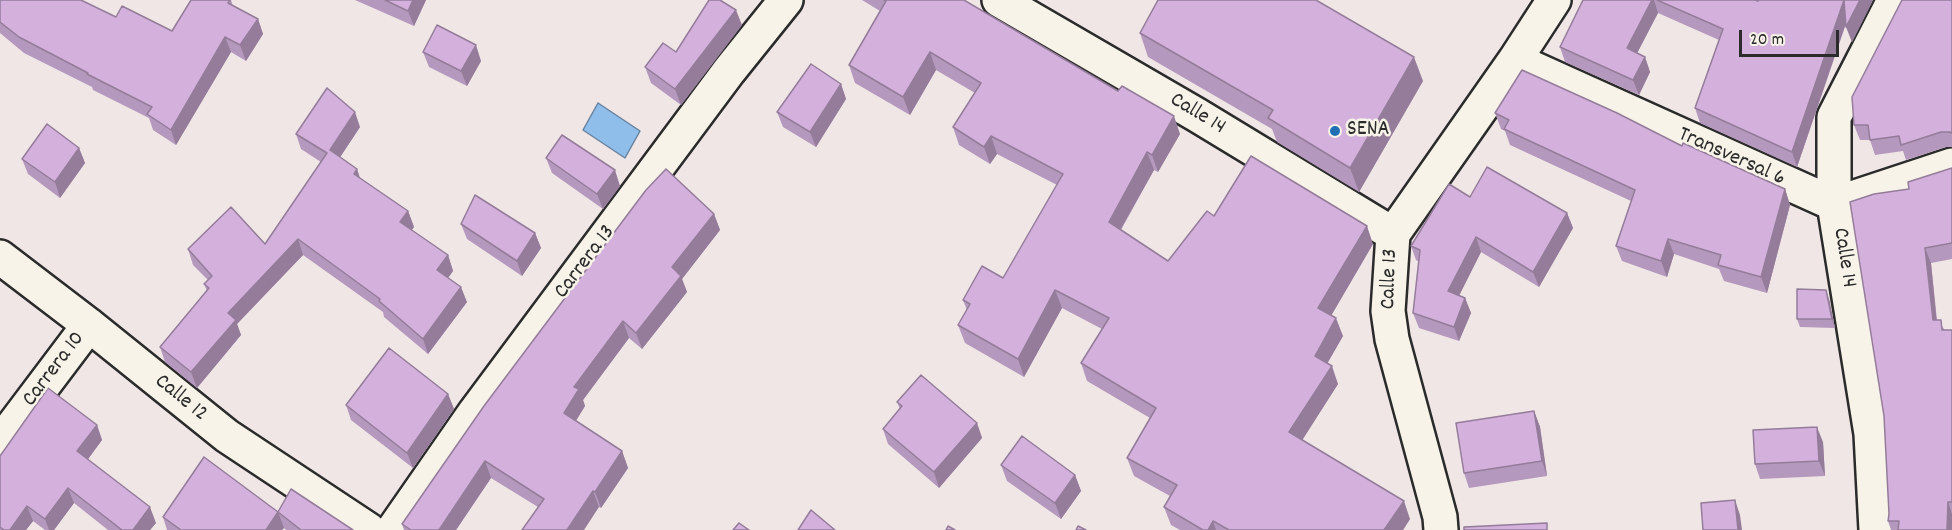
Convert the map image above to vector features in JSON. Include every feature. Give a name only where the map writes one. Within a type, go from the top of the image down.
[{"type":"street","name":"Carrera 13","points":[[393,530],[475,412],[538,327],[729,71],[786,0]]},
{"type":"street","name":"Calle 14","points":[[999,0],[1197,115],[1393,234]]},
{"type":"street","name":"Calle 13","points":[[1441,530],[1440,517],[1392,339],[1388,311],[1393,234],[1515,60],[1554,0]]},
{"type":"street","name":"Calle 14","points":[[1876,530],[1871,434],[1834,204],[1834,117],[1894,0]]},
{"type":"street","name":"Transversal 6","points":[[1515,60],[1834,204]]},
{"type":"street","points":[[1834,204],[1952,165]]},
{"type":"street","name":"Calle 12","points":[[0,257],[227,436],[369,530]]},
{"type":"street","name":"Carrera 10","points":[[0,443],[89,325]]},
{"type":"water","points":[[598,103],[640,131],[625,158],[583,130]]},
{"type":"building","points":[[0,0],[81,0],[116,17],[122,6],[172,31],[191,0],[230,0],[228,3],[258,19],[240,45],[225,37],[171,130],[147,114],[152,107],[19,37],[0,22]]},
{"type":"building","points":[[385,0],[413,0],[408,11]]},
{"type":"building","points":[[709,0],[720,0],[736,10],[675,89],[645,67],[663,43],[676,52]]},
{"type":"building","points":[[884,0],[964,0],[1118,91],[1122,86],[1174,116],[1152,155],[1147,152],[1109,222],[1168,261],[1207,211],[1214,216],[1251,156],[1367,226],[1318,308],[1336,318],[1315,356],[1332,366],[1289,432],[1404,501],[1384,530],[1229,530],[1213,521],[1208,530],[1203,530],[1164,507],[1177,485],[1127,458],[1156,408],[1081,363],[1109,318],[1055,290],[1018,359],[958,325],[970,304],[963,300],[982,266],[1003,278],[1063,174],[991,136],[984,147],[953,127],[981,83],[930,52],[903,97],[849,65],[886,1]]},
{"type":"building","name":"SENA","points":[[1158,0],[1316,0],[1414,57],[1350,168],[1268,118],[1273,110],[1140,33]]},
{"type":"building","points":[[1583,0],[1652,0],[1627,48],[1645,57],[1633,80],[1560,47]]},
{"type":"building","points":[[1657,0],[1844,0],[1792,152],[1695,108],[1723,29]]},
{"type":"building","points":[[1844,0],[1860,0],[1846,27]]},
{"type":"building","points":[[1902,0],[1952,0],[1952,133],[1941,132],[1901,145],[1899,136],[1870,140],[1868,125],[1854,125],[1852,97]]},
{"type":"building","points":[[437,25],[476,45],[461,71],[423,52]]},
{"type":"building","points":[[811,64],[841,84],[810,132],[777,112]]},
{"type":"building","points":[[1522,70],[1617,113],[1682,146],[1683,143],[1785,189],[1761,277],[1718,265],[1721,255],[1668,239],[1661,261],[1616,246],[1635,190],[1504,129],[1509,120],[1495,113]]},
{"type":"building","points":[[327,88],[355,112],[330,150],[357,169],[354,174],[408,211],[400,222],[448,255],[437,270],[461,287],[423,339],[379,301],[380,299],[298,239],[228,313],[236,320],[191,372],[160,347],[209,288],[204,284],[212,276],[188,249],[231,207],[265,244],[327,153],[296,134]]},
{"type":"building","points":[[47,124],[79,148],[55,182],[22,159]]},
{"type":"building","points":[[562,135],[615,170],[597,194],[546,158]]},
{"type":"building","points":[[1487,167],[1567,213],[1533,272],[1476,237],[1448,291],[1465,298],[1454,327],[1413,313],[1420,250],[1411,246],[1449,184],[1470,197]]},
{"type":"building","points":[[1952,168],[1952,243],[1925,248],[1933,320],[1941,320],[1942,330],[1952,330],[1952,502],[1948,502],[1947,530],[1898,530],[1899,521],[1888,521],[1884,416],[1850,202],[1874,194],[1909,189],[1908,182]]},
{"type":"building","points":[[666,169],[714,214],[672,267],[681,276],[636,333],[623,321],[574,387],[579,389],[564,413],[622,451],[567,530],[522,530],[544,499],[485,461],[439,530],[411,530],[402,524],[484,406],[646,190]]},
{"type":"building","points":[[475,195],[535,233],[517,261],[461,224]]},
{"type":"building","points":[[1797,289],[1826,290],[1832,319],[1797,319]]},
{"type":"building","points":[[389,348],[448,394],[407,453],[346,405]]},
{"type":"building","points":[[921,375],[977,423],[934,472],[883,429],[902,406],[897,402]]},
{"type":"building","points":[[48,388],[97,425],[77,451],[150,507],[133,530],[122,530],[68,488],[45,519],[27,506],[10,530],[0,527],[0,456]]},
{"type":"building","points":[[1534,411],[1542,461],[1464,473],[1456,423]]},
{"type":"building","points":[[1817,427],[1819,461],[1755,464],[1753,430]]},
{"type":"building","points":[[1022,436],[1075,475],[1055,503],[1001,465]]},
{"type":"building","points":[[204,457],[278,512],[266,530],[181,530],[163,517]]},
{"type":"building","points":[[291,489],[353,530],[301,530],[278,512]]},
{"type":"building","points":[[1735,500],[1738,530],[1703,530],[1701,503]]},
{"type":"building","points":[[811,510],[835,530],[798,530]]},
{"type":"building","points":[[739,523],[749,530],[733,530]]},
{"type":"building","points":[[1547,523],[1547,530],[1464,530],[1464,527]]},
{"type":"place","name":"SENA","points":[[1335,131]]}]
